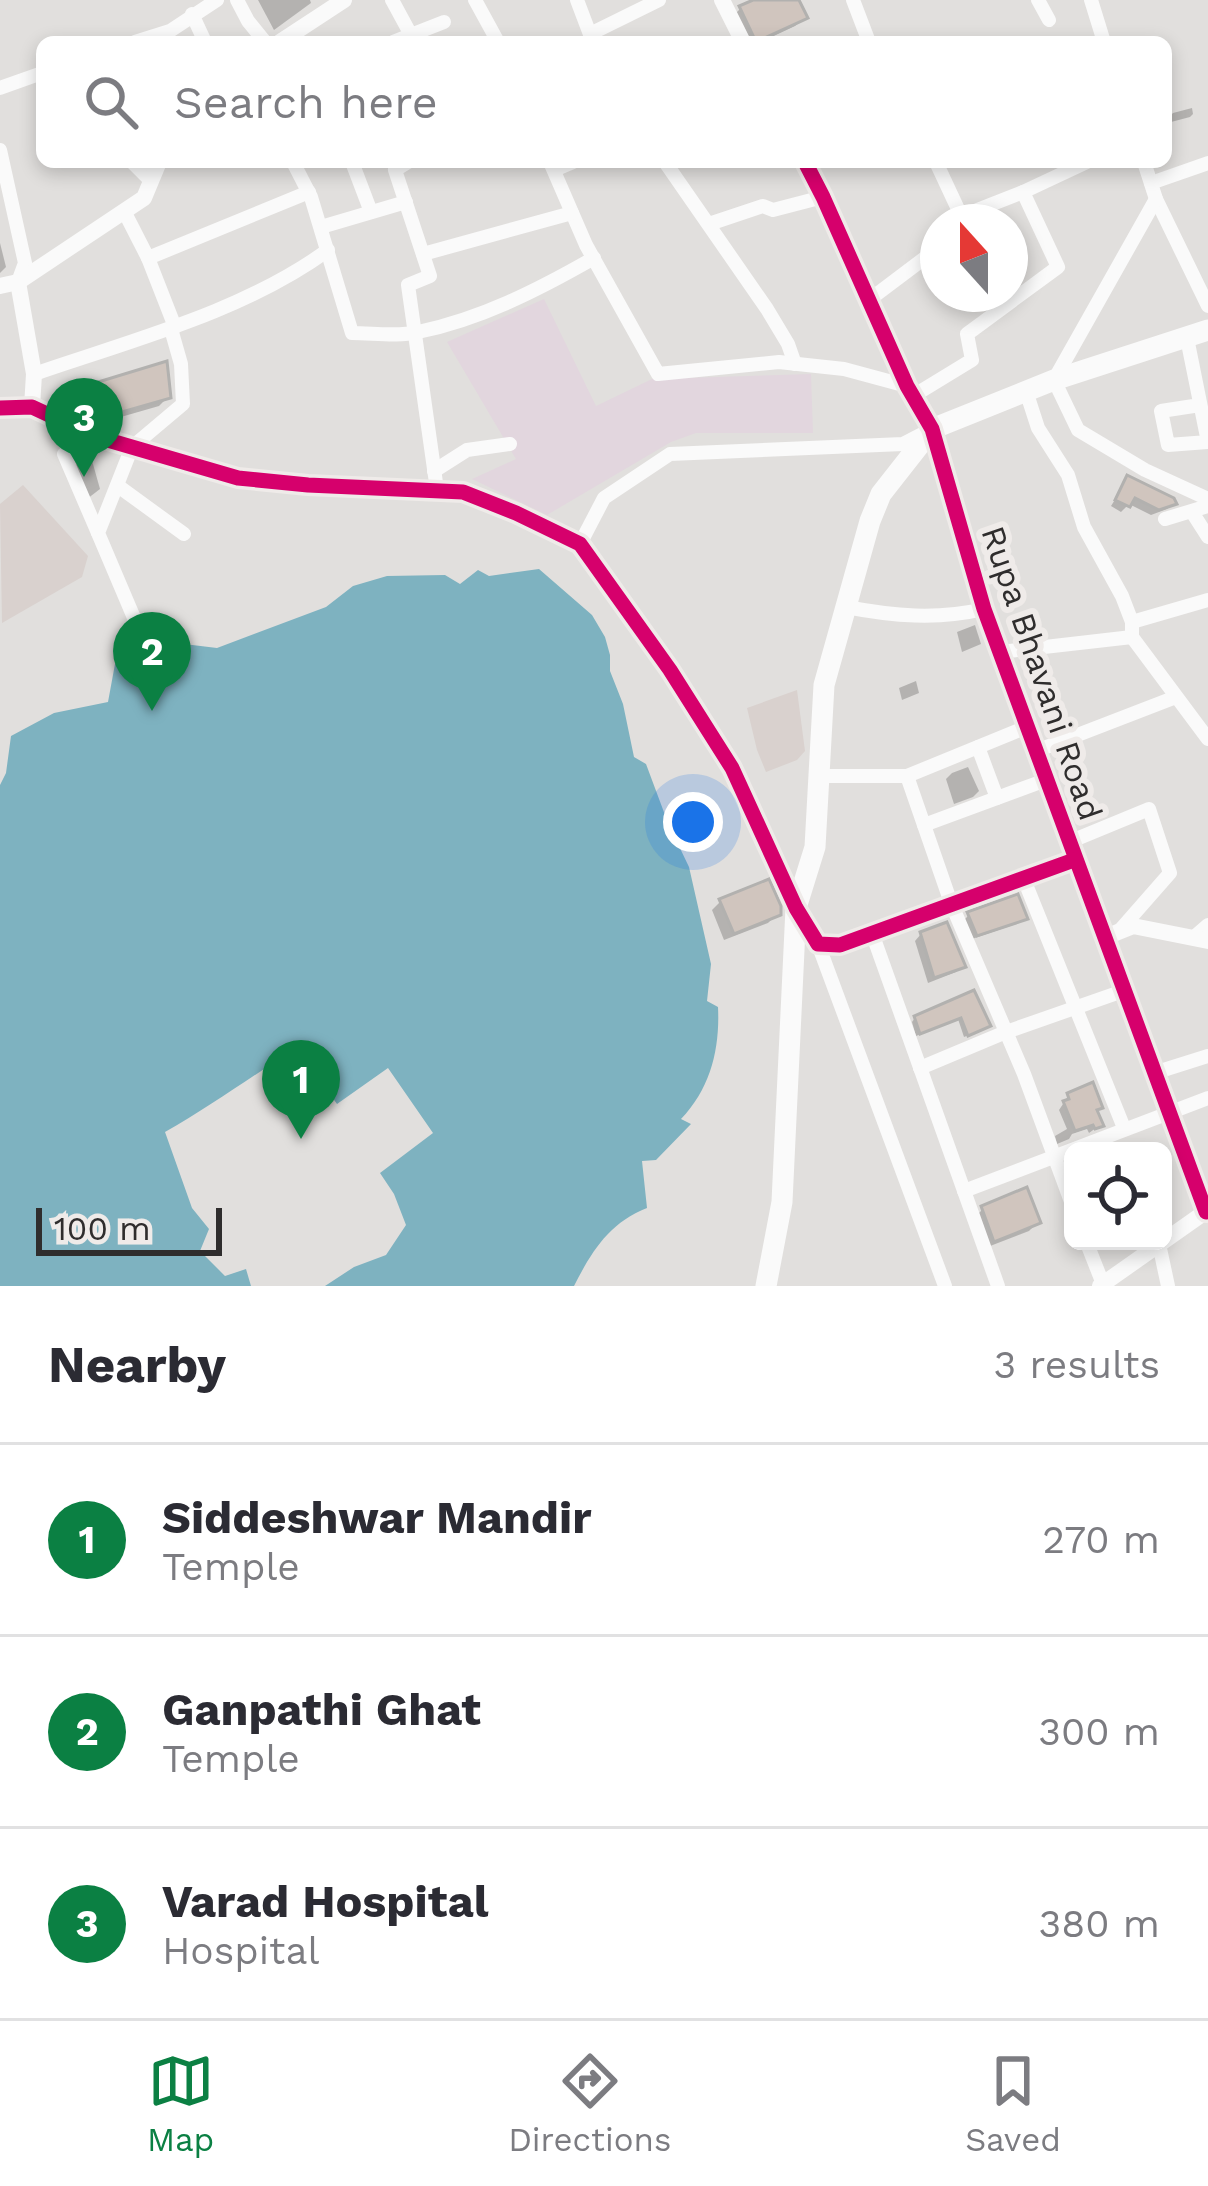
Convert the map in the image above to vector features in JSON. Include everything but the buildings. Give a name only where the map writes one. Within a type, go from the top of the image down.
[{"type":"highway","points":[[766,1286],[782,1202],[796,908],[815,847],[824,685],[881,494],[932,429],[1054,380],[1198,334]]},
{"type":"street","points":[[156,36],[218,0]]},
{"type":"street","points":[[237,0],[260,36]]},
{"type":"street","points":[[289,36],[344,0]]},
{"type":"street","points":[[392,0],[411,35],[444,22]]},
{"type":"street","points":[[475,0],[495,36]]},
{"type":"street","points":[[577,0],[591,36]]},
{"type":"street","points":[[596,36],[659,0]]},
{"type":"street","points":[[722,0],[740,36]]},
{"type":"street","points":[[853,0],[864,36]]},
{"type":"street","points":[[1038,0],[1049,20]]},
{"type":"street","points":[[1090,0],[1102,36]]},
{"type":"street","points":[[192,14],[202,36]]},
{"type":"street","points":[[0,88],[36,75]]},
{"type":"street","points":[[0,150],[25,263],[9,284]]},
{"type":"street","points":[[1151,183],[1208,164]]},
{"type":"street","points":[[138,168],[151,181]]},
{"type":"street","points":[[9,284],[144,198],[156,168]]},
{"type":"street","points":[[296,168],[321,227],[352,333],[414,334],[493,310],[594,258]]},
{"type":"street","points":[[354,168],[371,212]]},
{"type":"street","points":[[398,168],[395,170],[430,276],[408,285],[436,490]]},
{"type":"street","points":[[553,168],[594,258],[658,374],[779,362],[844,369],[910,391],[972,360],[968,334],[1058,267],[1023,192]]},
{"type":"street","points":[[669,168],[767,310],[794,364]]},
{"type":"street","name":"Rupa Bhavani Road","points":[[808,168],[932,429],[984,609],[1071,851],[1110,936],[1123,991],[1207,1211]]},
{"type":"street","points":[[939,168],[956,204]]},
{"type":"street","points":[[996,204],[1074,168]]},
{"type":"street","points":[[1146,168],[1156,199],[1208,305]]},
{"type":"street","points":[[148,258],[309,192]]},
{"type":"street","points":[[709,224],[763,206],[772,210],[824,197]]},
{"type":"street","points":[[1156,199],[1054,380],[1078,430],[1208,503]]},
{"type":"street","points":[[321,227],[406,202]]},
{"type":"street","points":[[98,533],[132,447],[183,404],[173,328],[148,258],[124,212]]},
{"type":"street","points":[[423,254],[572,213]]},
{"type":"street","points":[[34,374],[173,328],[299,272],[328,250]]},
{"type":"street","points":[[868,299],[920,261]]},
{"type":"street","points":[[9,284],[34,374],[32,407]]},
{"type":"street","points":[[1198,334],[1208,442],[1168,445],[1161,411],[1201,405]]},
{"type":"street","points":[[1026,391],[1038,428],[1068,475],[1084,526],[1122,596],[1132,630],[1207,737]]},
{"type":"street","points":[[0,408],[32,407],[94,436],[238,478],[463,492],[580,544],[670,670],[732,769],[796,908],[818,944],[945,1286]]},
{"type":"street","points":[[580,544],[604,497],[670,454],[903,444],[932,429]]},
{"type":"street","points":[[94,436],[64,454],[143,638]]},
{"type":"street","points":[[434,470],[467,450],[510,444]]},
{"type":"street","points":[[118,486],[184,534]]},
{"type":"street","points":[[1166,519],[1208,503]]},
{"type":"street","points":[[1192,512],[1208,537]]},
{"type":"street","points":[[1000,652],[1132,630],[1208,600]]},
{"type":"street","points":[[846,607],[950,617],[984,609]]},
{"type":"street","points":[[1036,752],[1176,697]]},
{"type":"street","points":[[819,776],[907,776],[1027,727]]},
{"type":"street","points":[[978,747],[997,798]]},
{"type":"street","points":[[907,776],[951,903],[1064,1183]]},
{"type":"street","points":[[924,825],[1046,780]]},
{"type":"street","points":[[818,944],[839,945],[1023,877],[1149,809],[1170,873],[1110,936]]},
{"type":"street","points":[[1023,877],[1124,1128]]},
{"type":"street","points":[[1110,936],[1133,926],[1201,940],[1208,925]]},
{"type":"street","points":[[872,933],[998,1286]]},
{"type":"street","points":[[920,1068],[1123,991]]},
{"type":"street","points":[[1154,1073],[1208,1057]]},
{"type":"street","points":[[964,1191],[1208,1098]]},
{"type":"street","points":[[1172,1236],[1207,1211]]},
{"type":"street","points":[[1089,1250],[1102,1285],[1152,1250]]},
{"type":"street","points":[[1161,1250],[1168,1286]]},
{"type":"shaded area","points":[[544,299],[596,406],[652,379],[811,374],[813,433],[696,433],[671,442],[547,515],[472,479],[516,459],[447,342]]},
{"type":"shaded area","points":[[23,485],[88,556],[82,577],[2,623],[0,504]]},
{"type":"shaded area","points":[[797,690],[805,751],[797,760],[766,772],[747,708]]},
{"type":"water","points":[[539,569],[592,615],[605,637],[634,757],[646,764],[689,867],[711,964],[707,1001],[718,1007],[712,1067],[681,1119],[691,1124],[656,1160],[642,1161],[647,1208],[603,1240],[574,1286],[325,1286],[354,1267],[386,1255],[406,1225],[380,1173],[433,1133],[388,1068],[337,1104],[297,1048],[165,1132],[192,1208],[209,1229],[200,1251],[225,1276],[246,1269],[251,1286],[0,1286],[0,785],[11,736],[54,713],[108,702],[115,664],[143,639],[217,648],[326,607],[353,586],[387,576],[445,575],[460,584],[478,570],[489,576]]},
{"type":"cycle path","points":[[808,168],[907,386],[932,429],[984,609],[1206,1212]]},
{"type":"cycle path","points":[[0,408],[32,407],[94,436],[238,478],[463,492],[580,544],[670,670],[732,768],[796,908],[818,944],[840,945],[1074,860]]},
{"type":"place","name":"Varad Hospital","points":[[84,477]]},
{"type":"place","name":"Ganpathi Ghat","points":[[152,711]]},
{"type":"place","name":"Siddeshwar Mandir","points":[[301,1139]]}]
